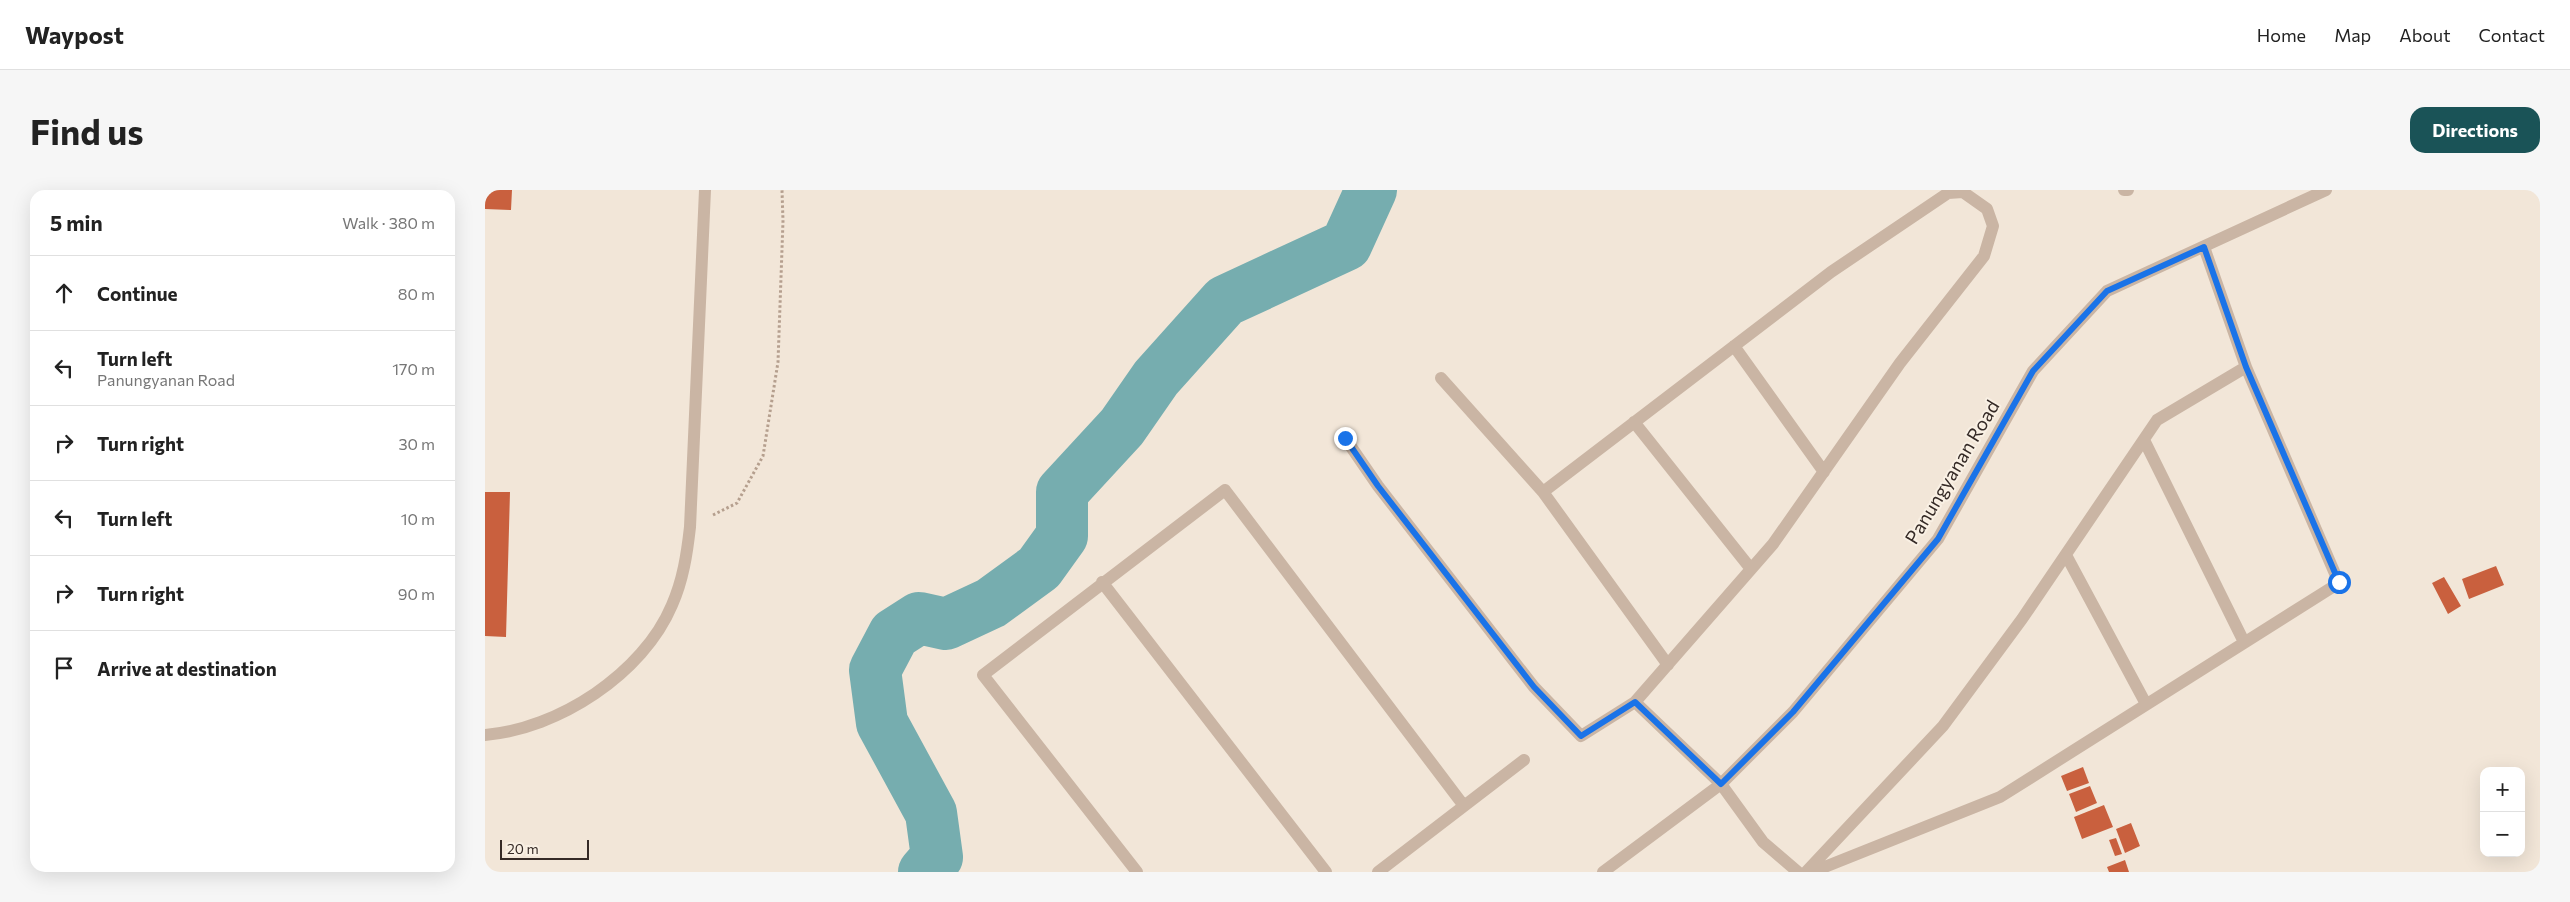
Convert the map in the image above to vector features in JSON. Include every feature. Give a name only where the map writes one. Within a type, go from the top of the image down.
[{"type":"street","points":[[485,735],[525,728],[546,721],[597,692],[643,650],[660,627],[672,606],[682,578],[690,527],[705,190]]},
{"type":"street","name":"Panungyanan Road","points":[[1603,872],[1721,784],[1793,712],[1938,539],[2033,371],[2107,291],[2326,190]]},
{"type":"street","points":[[1345,438],[1378,486],[1534,687],[1581,736],[1635,702],[1773,544],[1900,362],[1984,256],[1993,226],[1987,210],[1963,192],[1948,193],[1831,272],[1543,492]]},
{"type":"street","points":[[1813,872],[2000,796],[2339,582],[2246,367],[2204,247]]},
{"type":"street","points":[[1734,346],[1824,472]]},
{"type":"street","points":[[1806,872],[1943,726],[2065,555],[2157,420],[2246,367]]},
{"type":"street","points":[[1441,378],[1543,492],[1668,665]]},
{"type":"street","points":[[1634,422],[1751,569]]},
{"type":"street","points":[[2144,440],[2244,642]]},
{"type":"street","points":[[1137,872],[983,675],[1225,490],[1464,806]]},
{"type":"street","points":[[2065,555],[2146,704]]},
{"type":"street","points":[[1103,582],[1326,872]]},
{"type":"street","points":[[1635,702],[1721,784],[1763,842],[1797,872]]},
{"type":"street","points":[[1378,872],[1525,760]]},
{"type":"path","points":[[690,527],[737,503],[763,456],[778,362],[783,222],[782,190]]},
{"type":"building","points":[[485,190],[512,190],[511,210],[485,209]]},
{"type":"building","points":[[485,492],[510,492],[506,637],[485,636]]},
{"type":"building","points":[[2496,566],[2504,585],[2469,599],[2462,579]]},
{"type":"building","points":[[2444,577],[2461,606],[2448,614],[2432,583]]},
{"type":"building","points":[[2083,767],[2089,783],[2067,791],[2061,776]]},
{"type":"building","points":[[2090,786],[2097,803],[2076,812],[2069,794]]},
{"type":"building","points":[[2104,805],[2113,827],[2082,839],[2074,817]]},
{"type":"building","points":[[2131,823],[2140,846],[2125,853],[2116,829]]},
{"type":"building","points":[[2116,838],[2122,854],[2115,856],[2109,840]]},
{"type":"building","points":[[2125,860],[2129,872],[2109,872],[2107,867]]},
{"type":"waterway","points":[[924,872],[937,857],[931,813],[882,723],[875,670],[894,634],[919,618],[946,624],[991,603],[1039,568],[1062,536],[1062,492],[1122,427],[1156,378],[1225,301],[1346,245],[1371,190]]},
{"type":"route","points":[[1345,438],[1378,486],[1534,687],[1581,736],[1635,702],[1721,784],[1793,712],[1938,539],[2033,371],[2107,291],[2204,247],[2246,367],[2339,582]]}]
